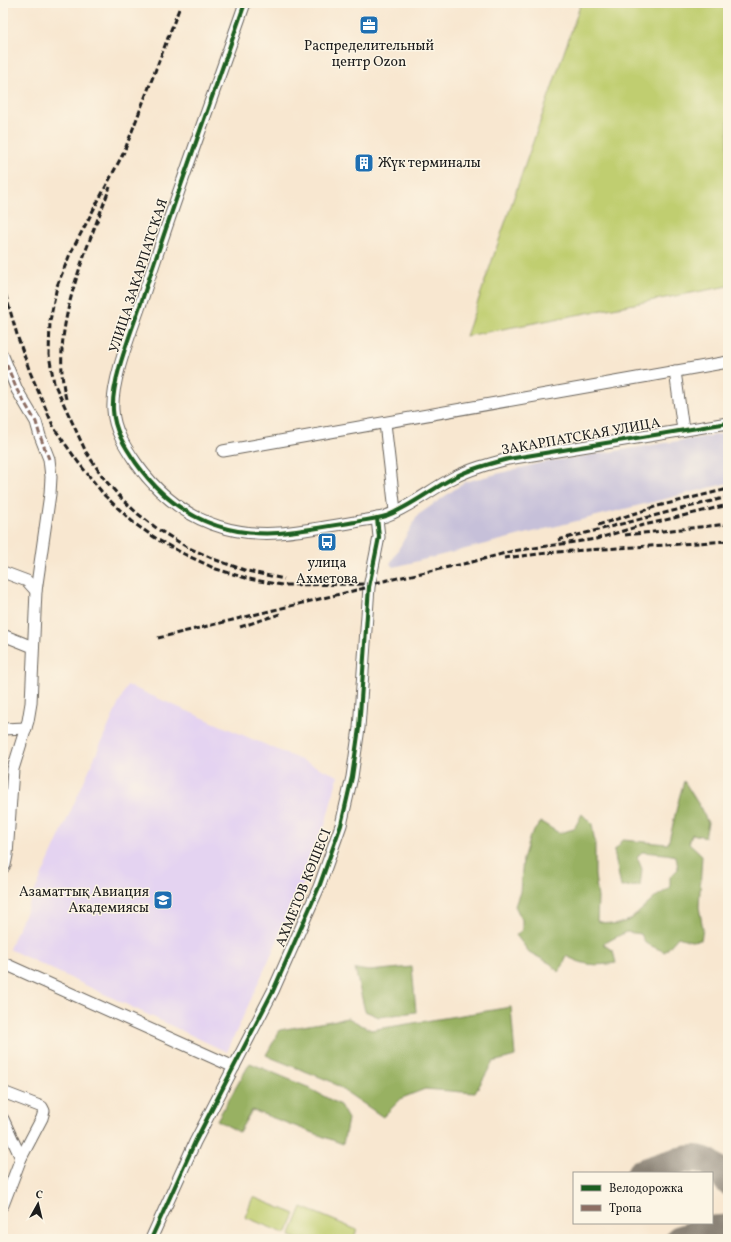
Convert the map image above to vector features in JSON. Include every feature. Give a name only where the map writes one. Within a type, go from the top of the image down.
[{"type":"street","name":"УЛИЦА ЗАКАРПАТСКАЯ","points":[[245,3],[172,208],[124,356],[113,397],[115,423],[120,438],[130,455],[154,486],[187,513],[206,522],[244,532],[280,533],[334,526],[377,518]]},
{"type":"street","points":[[3,356],[17,390],[36,422],[49,459],[51,477],[50,494],[36,591],[31,703],[26,728],[13,769],[7,855],[3,868]]},
{"type":"street","points":[[223,451],[728,362]]},
{"type":"street","points":[[675,371],[684,430]]},
{"type":"street","points":[[385,423],[396,511]]},
{"type":"street","name":"ЗАКАРПАТСКАЯ УЛИЦА","points":[[377,518],[396,511],[454,477],[485,465],[728,423]]},
{"type":"street","name":"АХМЕТОВ КӨШЕСІ","points":[[152,1239],[195,1142],[273,991],[319,887],[341,825],[352,777],[359,728],[369,587],[379,538],[377,518]]},
{"type":"street","points":[[3,572],[27,581],[36,591]]},
{"type":"street","points":[[3,635],[33,647]]},
{"type":"street","points":[[3,730],[26,728]]},
{"type":"street","points":[[3,963],[234,1067]]},
{"type":"street","points":[[3,1092],[42,1107],[44,1111],[42,1118],[21,1158],[3,1205]]},
{"type":"street","points":[[3,1119],[21,1158]]},
{"type":"shaded area","points":[[728,433],[728,483],[394,567],[390,564],[418,515],[465,482],[540,463]]},
{"type":"shaded area","name":"Азаматтық Авиация Академиясы","points":[[127,685],[338,776],[318,851],[227,1052],[9,949]]},
{"type":"green space","points":[[581,3],[728,3],[728,286],[466,336]]},
{"type":"green space","points":[[684,781],[708,823],[705,837],[692,834],[689,843],[702,855],[699,907],[703,929],[701,940],[691,941],[678,937],[665,952],[645,943],[641,934],[626,932],[603,944],[613,951],[616,963],[602,965],[590,964],[579,962],[566,956],[564,964],[558,972],[551,964],[529,952],[516,935],[522,930],[522,920],[515,906],[520,892],[523,859],[530,836],[541,822],[559,833],[574,829],[582,814],[592,824],[595,844],[595,875],[598,898],[597,921],[614,925],[630,920],[657,896],[670,888],[670,877],[678,869],[676,856],[642,852],[637,857],[642,869],[640,886],[621,887],[614,851],[623,840],[668,844]]},
{"type":"green space","points":[[412,967],[416,1012],[379,1017],[365,1011],[355,969],[369,971]]},
{"type":"green space","points":[[511,1007],[515,1056],[493,1062],[475,1093],[425,1089],[402,1098],[383,1117],[330,1081],[266,1055],[280,1030],[348,1018],[371,1030]]},
{"type":"green space","points":[[250,1063],[305,1086],[340,1105],[348,1119],[343,1144],[252,1110],[239,1132],[217,1120]]},
{"type":"green space","points":[[253,1197],[295,1214],[286,1234],[245,1217]]},
{"type":"green space","points":[[302,1207],[357,1230],[353,1239],[298,1239],[290,1236]]},
{"type":"taxiway","points":[[643,1172],[686,1159],[700,1159],[712,1165],[728,1182]]},
{"type":"taxiway","points":[[679,1239],[713,1229],[728,1228]]},
{"type":"railway","points":[[179,9],[124,152],[70,254],[57,286],[50,321],[49,355],[54,383],[86,452],[105,480],[138,514],[159,530],[187,547],[216,560],[247,571],[284,579]]},
{"type":"railway","points":[[66,399],[62,372],[62,345],[66,318],[81,264],[110,187]]},
{"type":"railway","points":[[3,286],[18,338],[30,372],[54,428],[105,496],[135,524],[160,541],[216,569],[249,579],[282,585],[370,584],[472,562],[513,551],[596,539],[636,527],[728,505]]},
{"type":"railway","points":[[598,525],[658,506],[728,489]]},
{"type":"railway","points":[[558,540],[728,497]]},
{"type":"railway","points":[[625,535],[728,524]]},
{"type":"railway","points":[[504,558],[556,552],[728,541]]},
{"type":"railway","points":[[158,638],[369,587]]},
{"type":"railway","points":[[240,627],[280,614]]},
{"type":"marked path","points":[[3,356],[17,390],[36,422],[49,459]]},
{"type":"cycle path","points":[[245,3],[180,187],[115,384],[113,410],[115,424],[118,431],[136,463],[165,495],[181,508],[216,526],[236,531],[257,533],[298,531],[386,516],[403,508],[459,475],[508,459],[728,423]]},
{"type":"cycle path","points":[[151,1239],[195,1142],[273,991],[319,887],[341,825],[352,777],[359,728],[369,587],[379,537],[377,518]]},
{"type":"place","name":"Распределительный центр Ozon","points":[[369,25]]},
{"type":"place","name":"Жүк терминалы","points":[[364,163]]},
{"type":"place","name":"улица Ахметова","points":[[327,542]]},
{"type":"place","name":"Азаматтық Авиация Академиясы","points":[[163,900]]}]
